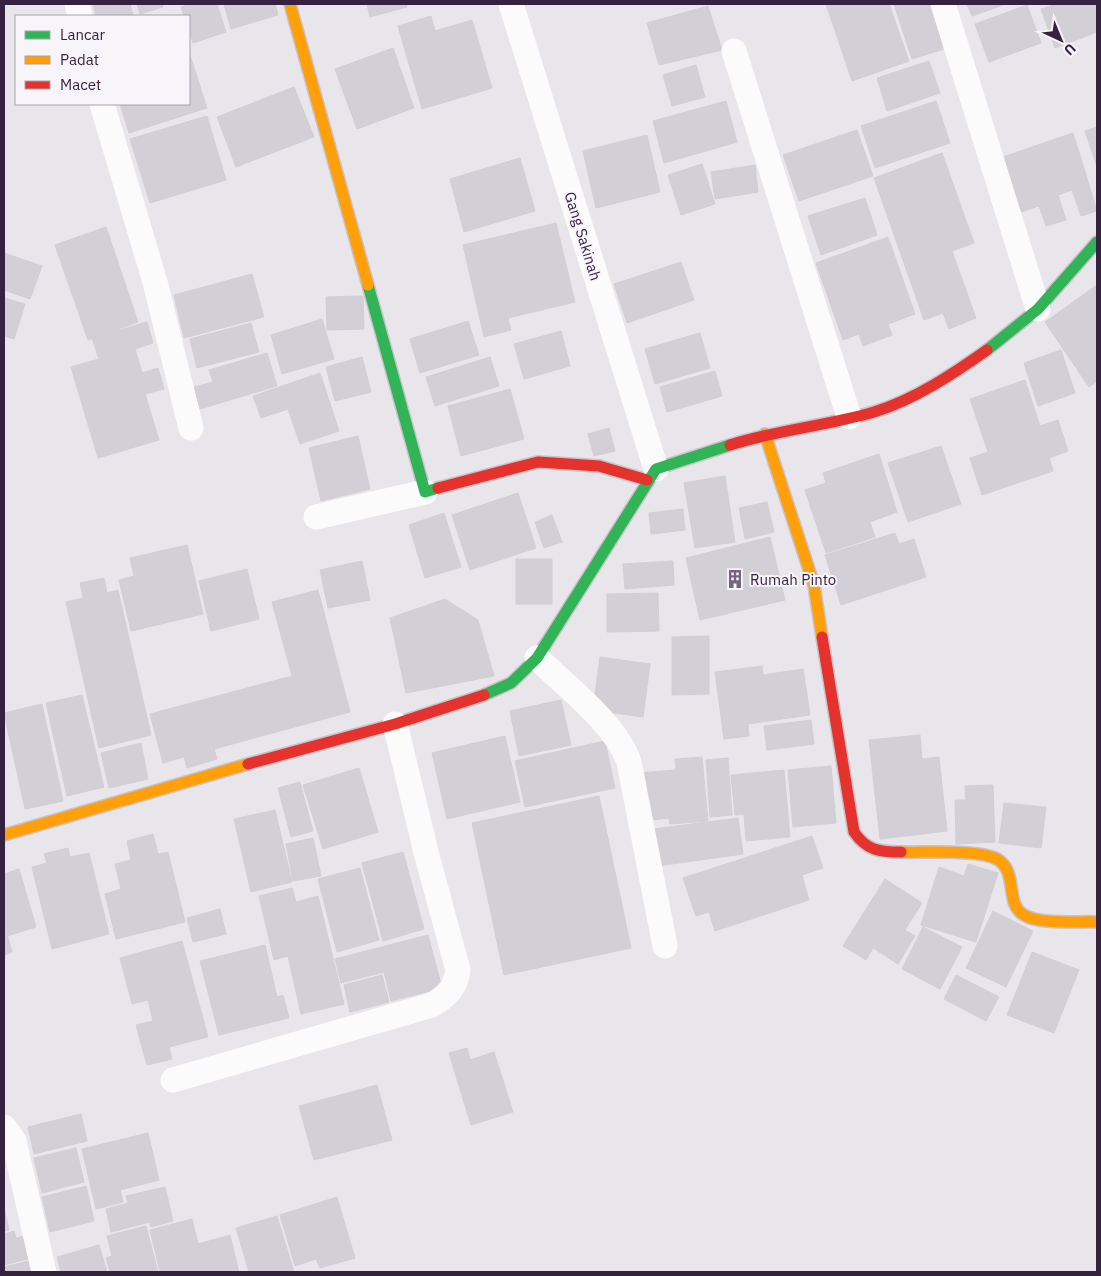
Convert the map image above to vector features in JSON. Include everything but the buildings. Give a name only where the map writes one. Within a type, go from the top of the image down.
[{"type":"street","points":[[290,4],[425,492]]},
{"type":"street","name":"Gang Sakinah","points":[[511,4],[651,474]]},
{"type":"street","points":[[943,4],[1038,308]]},
{"type":"street","points":[[734,51],[849,417]]},
{"type":"street","points":[[102,105],[155,282],[191,428]]},
{"type":"street","points":[[316,517],[425,492],[538,462],[599,466],[651,474],[765,434],[874,412],[899,402],[956,372],[991,347],[1038,308],[1097,242]]},
{"type":"street","points":[[765,434],[814,585],[854,832],[868,849],[878,852],[982,854],[996,857],[1003,861],[1009,872],[1016,906],[1026,916],[1097,922]]},
{"type":"street","points":[[4,835],[160,788],[395,724],[495,692],[511,683],[537,658],[651,474]]},
{"type":"street","points":[[537,658],[608,727],[624,748],[665,946]]},
{"type":"street","points":[[173,1080],[432,1004],[442,999],[456,982],[458,970],[427,856],[395,724]]},
{"type":"street","points":[[7,1137],[44,1272]]},
{"type":"traffic: fast","points":[[987,350],[1038,309],[1097,242]]},
{"type":"traffic: fast","points":[[368,285],[425,492],[438,488]]},
{"type":"traffic: fast","points":[[484,695],[511,683],[537,658],[656,469],[730,445]]},
{"type":"traffic: slow","points":[[290,4],[368,285]]},
{"type":"traffic: slow","points":[[765,434],[814,585],[822,637]]},
{"type":"traffic: slow","points":[[4,835],[248,764]]},
{"type":"traffic: slow","points":[[901,852],[951,852],[977,854],[997,859],[1008,872],[1014,903],[1024,915],[1039,920],[1059,922],[1097,922]]},
{"type":"traffic: jam","points":[[730,445],[766,435],[856,417],[889,407],[933,386],[987,350]]},
{"type":"traffic: jam","points":[[438,488],[538,462],[599,466],[647,480]]},
{"type":"traffic: jam","points":[[822,637],[854,832],[869,847],[880,851],[901,852]]},
{"type":"traffic: jam","points":[[248,764],[395,724],[484,695]]},
{"type":"place","name":"Rumah Pinto","points":[[735,579]]}]
